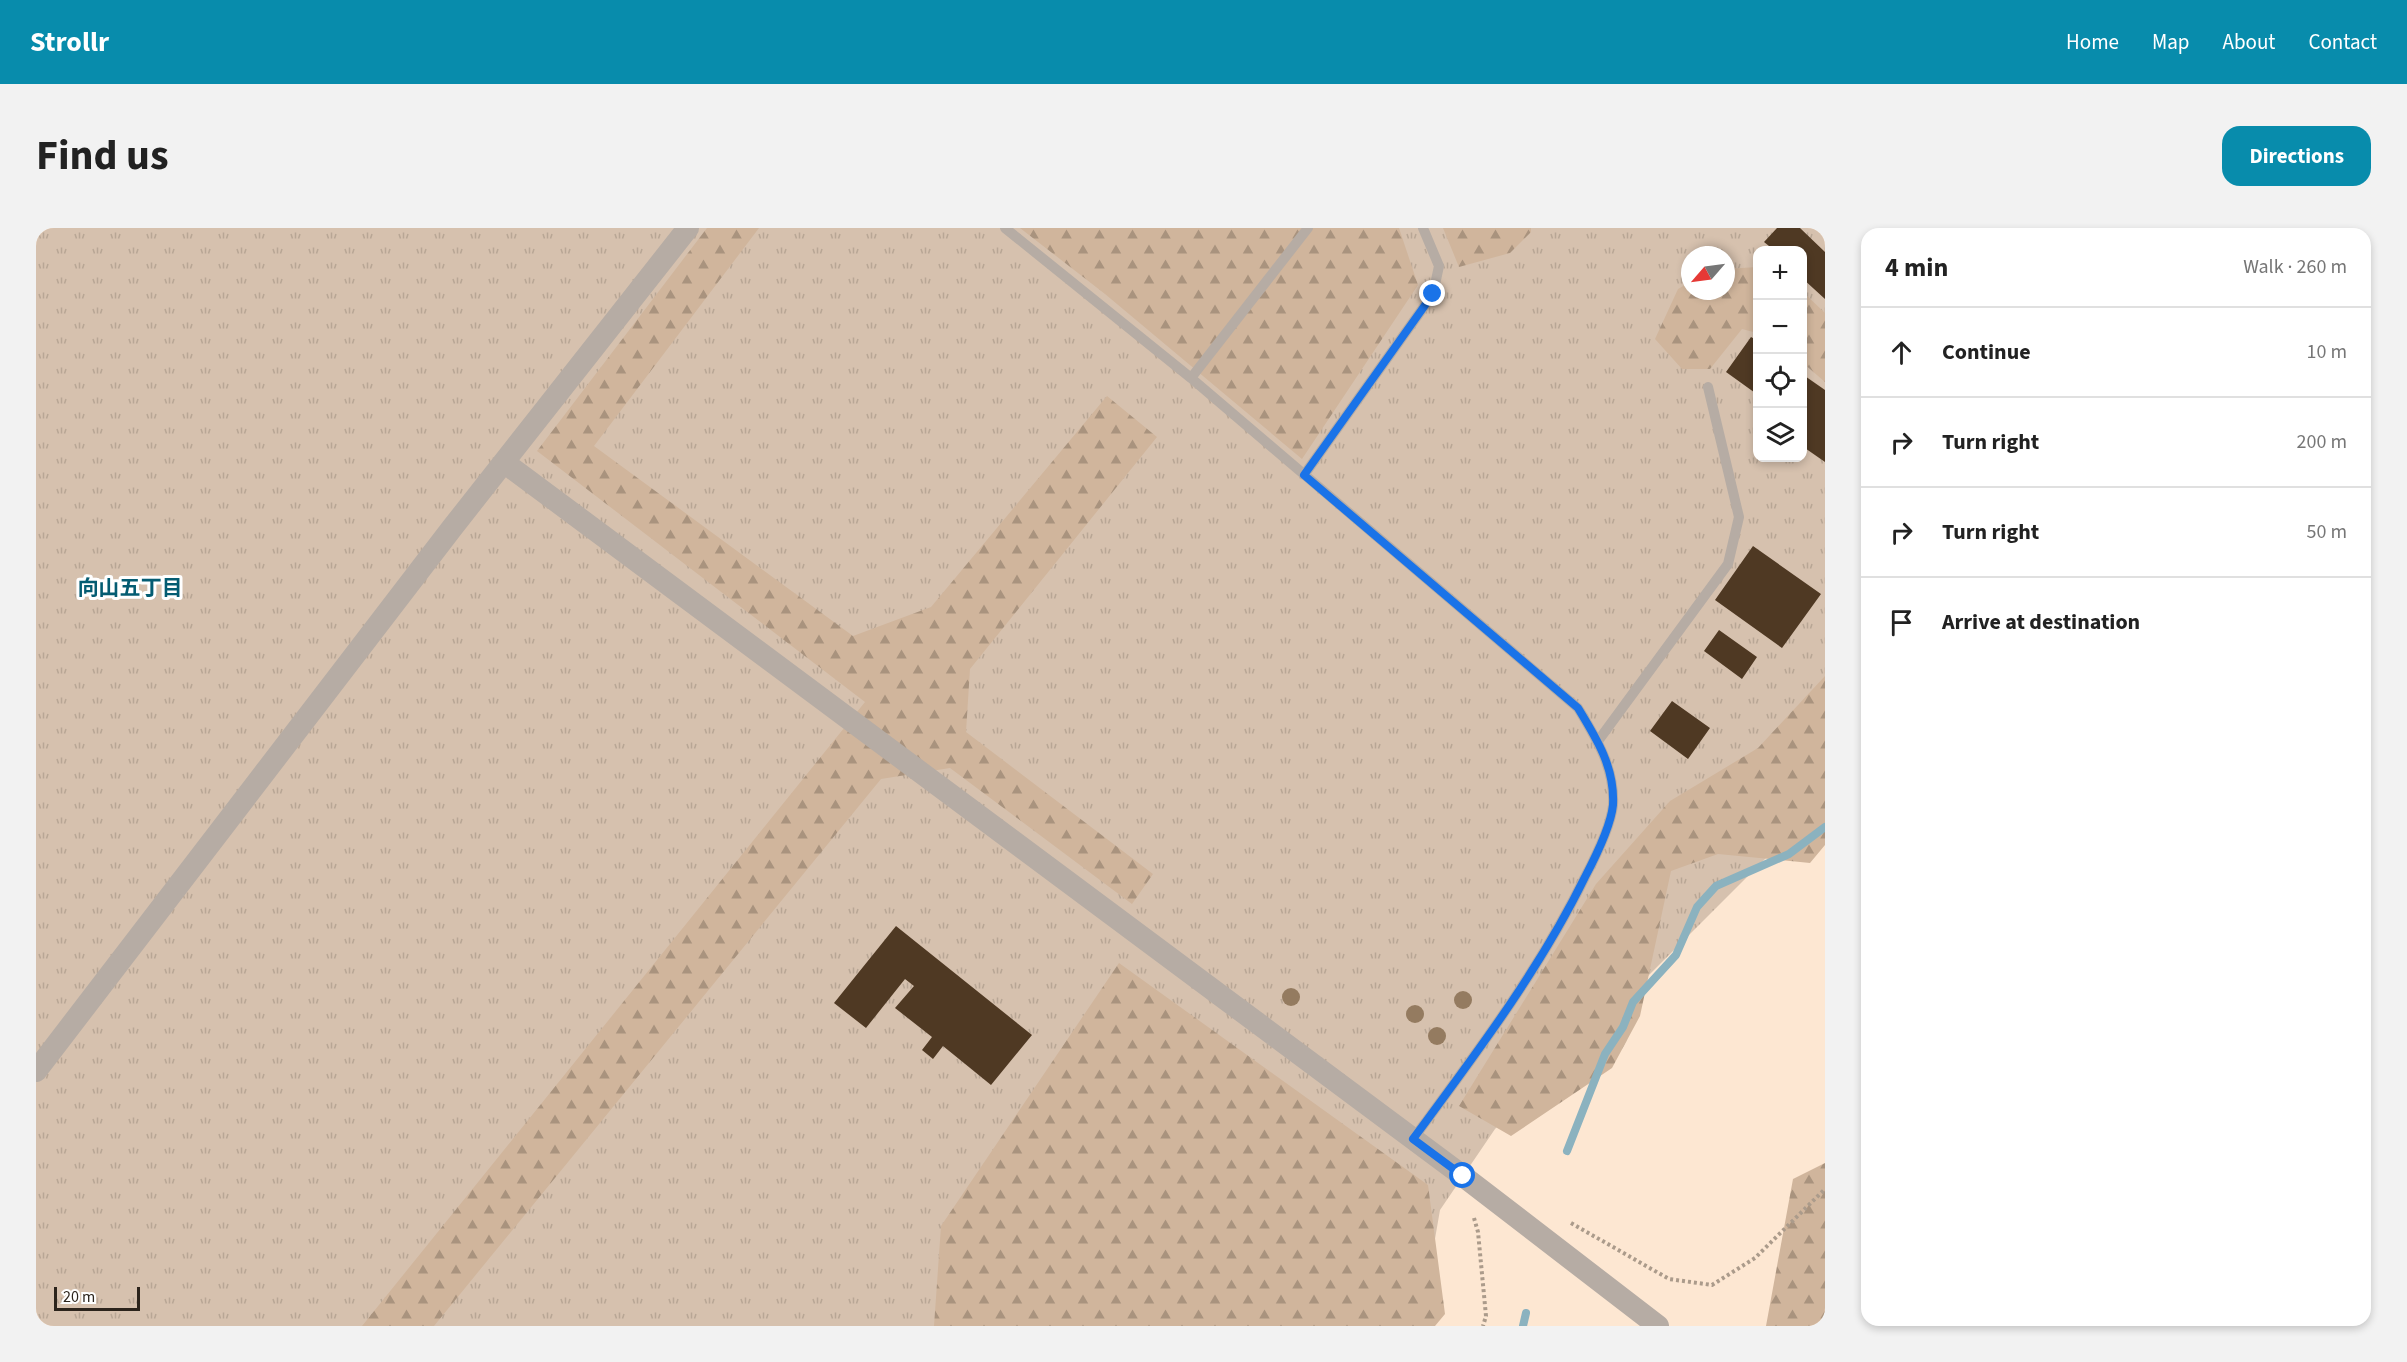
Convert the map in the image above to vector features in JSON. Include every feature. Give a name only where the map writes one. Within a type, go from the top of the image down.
[{"type":"street","points":[[36,1071],[445,537],[688,228]]},
{"type":"street","points":[[505,463],[1463,1176],[1658,1326]]},
{"type":"lane","points":[[1005,228],[1191,378],[1578,708],[1598,741],[1610,770],[1613,806],[1596,856],[1561,926],[1530,975],[1498,1023],[1413,1139]]},
{"type":"lane","points":[[1191,378],[1308,228]]},
{"type":"lane","points":[[1304,475],[1433,294],[1439,266],[1423,228]]},
{"type":"lane","points":[[1598,741],[1728,564],[1739,517],[1708,387]]},
{"type":"path","points":[[1463,1176],[1478,1232],[1486,1316],[1483,1326]]},
{"type":"path","points":[[1565,1220],[1670,1278],[1712,1285],[1755,1258],[1825,1190]]},
{"type":"green space","points":[[36,228],[1825,228],[1825,781],[1802,822],[1495,1129],[1440,1210],[1423,1308],[1408,1326],[36,1326]]},
{"type":"green space","points":[[707,228],[759,228],[594,446],[853,636],[931,607],[1107,396],[1157,437],[970,669],[966,732],[1153,874],[1132,904],[950,768],[881,779],[434,1326],[362,1326],[865,702],[537,451]]},
{"type":"green space","points":[[1020,228],[1399,228],[1418,285],[1302,459],[1105,294]]},
{"type":"green space","points":[[1443,228],[1531,228],[1531,232],[1510,253],[1459,267]]},
{"type":"green space","points":[[1753,267],[1753,332],[1742,329],[1710,369],[1682,369],[1655,339],[1678,289],[1681,287],[1681,300],[1735,300],[1735,268]]},
{"type":"green space","points":[[1807,296],[1825,313],[1825,382],[1807,366]]},
{"type":"green space","points":[[1825,676],[1825,845],[1810,863],[1718,854],[1671,871],[1640,1016],[1612,1068],[1511,1136],[1459,1106],[1596,884],[1670,801],[1758,748]]},
{"type":"green space","points":[[1119,963],[1428,1185],[1445,1314],[1435,1326],[934,1326],[941,1226]]},
{"type":"green space","points":[[1825,1163],[1825,1326],[1766,1326],[1793,1179]]},
{"type":"building","points":[[1777,228],[1800,228],[1825,252],[1825,299],[1807,283],[1807,246],[1769,246],[1764,242]]},
{"type":"building","points":[[1751,337],[1753,338],[1753,391],[1726,372]]},
{"type":"building","points":[[1807,377],[1825,390],[1825,462],[1807,449]]},
{"type":"building","points":[[1753,546],[1821,594],[1782,648],[1715,600]]},
{"type":"building","points":[[1719,630],[1757,657],[1742,679],[1704,651]]},
{"type":"building","points":[[1672,701],[1710,728],[1688,759],[1650,731]]},
{"type":"building","points":[[896,926],[1032,1035],[991,1085],[943,1046],[933,1059],[922,1050],[932,1037],[895,1008],[914,986],[905,979],[866,1028],[834,1003]]},
{"type":"waterway","points":[[1567,1151],[1605,1054],[1623,1027],[1633,1002],[1676,955],[1697,907],[1716,886],[1789,854],[1825,827]]},
{"type":"waterway","points":[[1523,1326],[1526,1313]]},
{"type":"district","name":"向山五丁目","points":[[130,588]]},
{"type":"route","points":[[1433,294],[1304,475],[1578,708],[1598,741],[1610,770],[1613,806],[1596,856],[1561,926],[1498,1023],[1413,1139],[1463,1176]]}]
